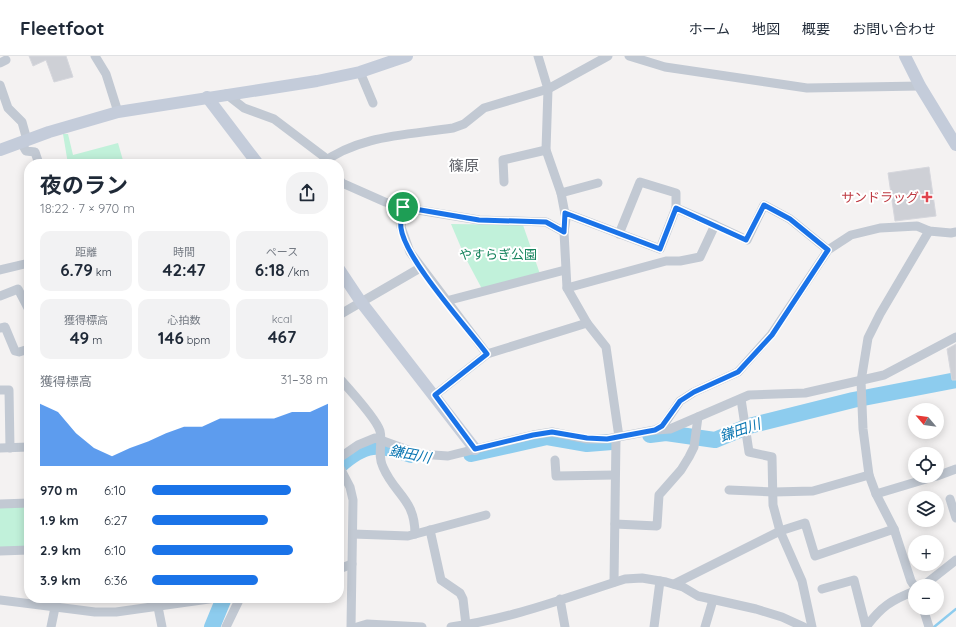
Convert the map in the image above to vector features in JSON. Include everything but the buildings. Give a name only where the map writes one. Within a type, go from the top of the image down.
[{"type":"street","points":[[95,56],[106,74],[118,112]]},
{"type":"street","points":[[0,150],[96,117],[207,97],[318,81],[360,72],[407,56]]},
{"type":"street","points":[[538,56],[548,89],[546,150],[561,194],[565,213],[565,270],[567,288],[587,323],[606,347],[617,437],[615,475],[614,582]]},
{"type":"street","points":[[330,159],[346,148],[373,140],[453,128],[464,124],[484,108],[548,89],[608,56]]},
{"type":"street","points":[[629,56],[664,67],[806,88],[920,86]]},
{"type":"street","points":[[905,56],[920,86],[956,145]]},
{"type":"street","points":[[360,72],[373,103]]},
{"type":"street","points":[[0,85],[8,108],[22,122],[26,151],[35,152],[37,159]]},
{"type":"street","points":[[226,94],[248,110],[274,119],[322,159]]},
{"type":"street","points":[[207,97],[254,159]]},
{"type":"street","points":[[504,182],[503,160],[546,150]]},
{"type":"street","points":[[565,213],[619,234],[660,249],[676,208],[676,193],[640,182],[619,234]]},
{"type":"street","points":[[344,183],[385,202],[403,207],[479,220],[546,222],[564,232]]},
{"type":"street","points":[[561,194],[598,183]]},
{"type":"street","points":[[676,208],[746,240],[764,205],[790,219],[828,250]]},
{"type":"street","points":[[403,207],[401,227],[404,238],[420,268],[487,354]]},
{"type":"street","points":[[567,288],[666,261],[700,257],[715,225]]},
{"type":"street","points":[[655,430],[662,426],[680,401],[694,392],[738,372],[772,335],[828,250],[851,235],[880,228],[917,226],[929,231],[951,234],[956,232]]},
{"type":"street","points":[[910,579],[894,529],[876,494],[869,475],[863,428],[861,381],[868,338],[880,314],[929,231]]},
{"type":"street","points":[[0,270],[24,264]]},
{"type":"street","points":[[344,312],[420,268]]},
{"type":"street","points":[[446,300],[565,270]]},
{"type":"street","points":[[344,276],[361,302],[435,395],[475,449]]},
{"type":"street","points":[[0,296],[18,289],[24,300]]},
{"type":"street","points":[[435,395],[487,354],[587,323]]},
{"type":"street","points":[[0,328],[5,327],[15,351],[18,352],[24,350]]},
{"type":"street","points":[[344,455],[358,445],[375,438],[419,454],[448,456],[533,435],[552,432],[587,438],[617,437],[655,430],[670,430],[741,398],[755,394],[805,393],[884,375],[956,337]]},
{"type":"street","points":[[344,384],[380,431],[379,458],[383,467],[410,505],[415,521],[414,534]]},
{"type":"street","points":[[0,390],[9,390],[10,448]]},
{"type":"street","points":[[741,398],[749,452],[772,457],[774,492],[773,505],[780,530],[802,581],[812,627]]},
{"type":"street","points":[[615,524],[657,526],[660,495],[681,470],[694,447],[698,417]]},
{"type":"street","points":[[0,448],[24,448]]},
{"type":"street","points":[[555,460],[556,476],[615,475]]},
{"type":"street","points":[[944,473],[956,469]]},
{"type":"street","points":[[729,490],[774,492],[813,491],[869,475]]},
{"type":"street","points":[[344,483],[350,487],[353,500],[351,627]]},
{"type":"street","points":[[876,494],[917,483]]},
{"type":"street","points":[[950,499],[956,518]]},
{"type":"street","points":[[0,504],[24,503]]},
{"type":"street","points":[[353,534],[384,536],[414,534],[486,515]]},
{"type":"street","points":[[674,584],[780,530],[805,523],[815,556],[894,529]]},
{"type":"street","points":[[430,530],[441,580],[460,593],[464,599],[466,625]]},
{"type":"street","points":[[0,551],[24,550]]},
{"type":"street","points":[[932,579],[956,560]]},
{"type":"street","points":[[344,568],[352,564]]},
{"type":"street","points":[[451,627],[478,625],[614,582],[625,579],[642,578],[674,584],[698,596],[782,617],[804,627]]},
{"type":"street","points":[[822,588],[854,580],[866,627]]},
{"type":"street","points":[[654,627],[660,581]]},
{"type":"street","points":[[866,627],[878,612],[896,598],[908,594]]},
{"type":"street","points":[[0,600],[95,612],[116,612],[184,603]]},
{"type":"street","points":[[560,600],[565,627]]},
{"type":"street","points":[[705,627],[713,600]]},
{"type":"street","points":[[51,627],[56,603]]},
{"type":"street","points":[[226,627],[238,603]]},
{"type":"street","points":[[158,607],[162,627]]},
{"type":"street","points":[[925,615],[929,627]]},
{"type":"street","points":[[357,627],[367,624],[422,627]]},
{"type":"green space","points":[[63,134],[68,134],[73,155],[118,143],[123,159],[67,159]]},
{"type":"green space","name":"やすらぎ公園","points":[[451,224],[523,225],[540,274],[482,289],[465,257]]},
{"type":"green space","points":[[0,505],[24,505],[24,549],[0,549]]},
{"type":"waterway","name":"鎌田川","points":[[650,435],[666,433],[715,440],[749,426],[853,400],[956,380]]},
{"type":"waterway","name":"鎌田川","points":[[471,454],[547,437],[587,444],[612,442]]},
{"type":"waterway","name":"鎌田川","points":[[344,462],[357,452],[373,447],[381,447],[411,455]]},
{"type":"waterway","name":"鎌田川","points":[[212,627],[222,603]]},
{"type":"waterway","points":[[934,627],[956,609]]},
{"type":"place","name":"サンドラッグ","points":[[927,197]]},
{"type":"district","name":"篠原","points":[[464,166]]},
{"type":"route","points":[[764,205],[790,219],[828,250],[772,335],[738,372],[694,392],[680,401],[662,426],[655,430],[607,439],[587,438],[552,432],[475,449],[435,395],[487,354],[420,268],[410,252],[401,227],[403,207],[479,220],[546,222],[564,232],[566,219],[565,213],[660,249],[676,208],[746,240],[764,205]]}]
